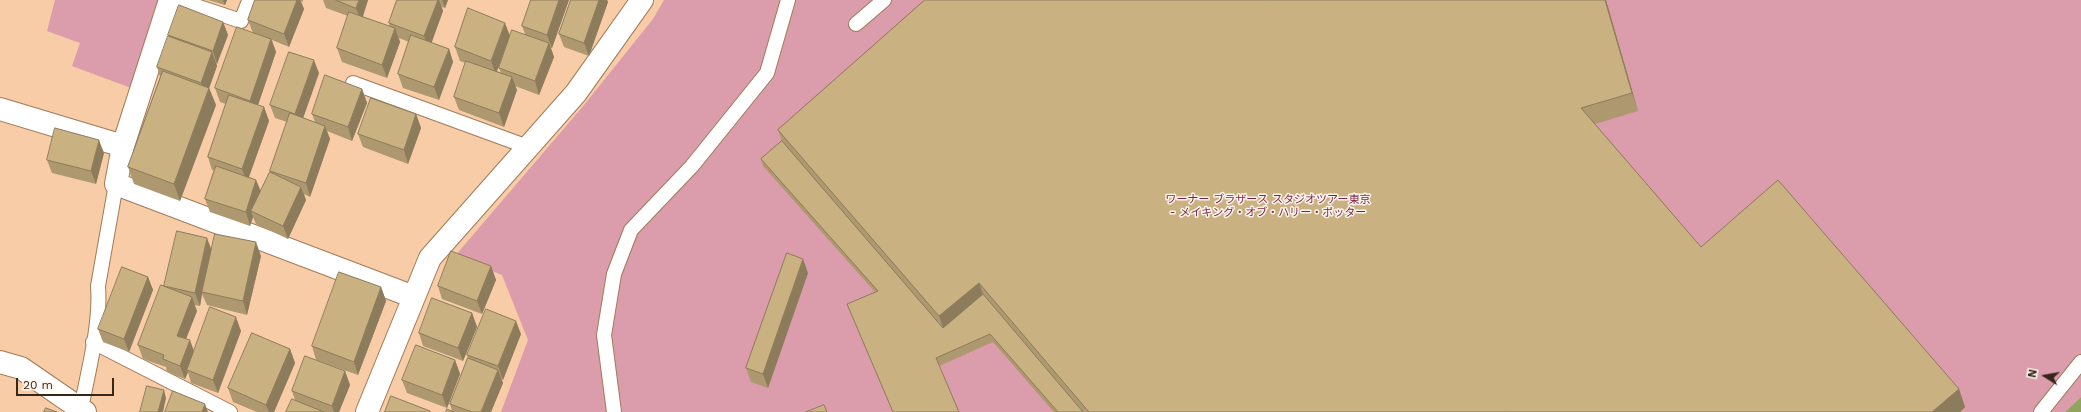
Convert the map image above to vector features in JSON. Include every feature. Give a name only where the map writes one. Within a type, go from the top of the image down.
[{"type":"street","points":[[170,0],[123,146],[116,184],[414,297]]},
{"type":"street","points":[[367,412],[430,258],[576,93],[641,0]]},
{"type":"street","points":[[0,109],[123,146]]},
{"type":"street","points":[[0,362],[21,368],[83,411]]},
{"type":"lane","points":[[178,0],[241,21],[248,1]]},
{"type":"lane","points":[[614,412],[604,334],[614,274],[631,230],[692,166],[767,73],[788,0]]},
{"type":"lane","points":[[856,24],[884,0]]},
{"type":"lane","points":[[353,83],[528,147]]},
{"type":"lane","points":[[83,411],[99,298],[98,286],[116,184]]},
{"type":"lane","points":[[93,342],[230,412]]},
{"type":"lane","points":[[2041,412],[2081,362]]},
{"type":"green space","points":[[55,0],[159,0],[131,88],[72,66],[80,43],[47,31]]},
{"type":"green space","name":"ワーナー ブラザース スタジオツアー東京 - メイキング・オブ・ハリー・ポッター","points":[[664,0],[2081,0],[2081,397],[2065,412],[501,412],[528,340],[502,275],[455,256],[584,105],[653,19]]},
{"type":"shaded area","points":[[2081,397],[2081,412],[2065,412]]},
{"type":"building","points":[[255,0],[297,0],[284,34],[248,20]]},
{"type":"building","points":[[336,0],[359,0],[356,8]]},
{"type":"building","points":[[397,0],[438,0],[424,36],[389,23]]},
{"type":"building","points":[[531,0],[559,0],[547,35],[522,26]]},
{"type":"building","points":[[571,0],[599,0],[584,43],[559,34]]},
{"type":"building","points":[[925,0],[1605,0],[1632,93],[1581,108],[1701,247],[1778,180],[1959,389],[1932,412],[1089,412],[979,283],[939,316],[778,130]]},
{"type":"building","points":[[179,5],[223,22],[213,51],[168,35]]},
{"type":"building","points":[[468,8],[505,23],[491,61],[455,47]]},
{"type":"building","points":[[349,12],[395,28],[382,65],[337,48]]},
{"type":"building","points":[[237,27],[271,39],[250,101],[215,88]]},
{"type":"building","points":[[512,30],[549,43],[535,81],[499,68]]},
{"type":"building","points":[[411,35],[449,49],[434,87],[398,74]]},
{"type":"building","points":[[168,36],[212,52],[201,83],[157,67]]},
{"type":"building","points":[[289,52],[314,60],[295,114],[270,105]]},
{"type":"building","points":[[466,61],[512,77],[499,113],[454,97]]},
{"type":"building","points":[[163,71],[209,88],[174,184],[128,167]]},
{"type":"building","points":[[325,75],[362,89],[348,127],[312,114]]},
{"type":"building","points":[[229,95],[264,107],[242,169],[208,157]]},
{"type":"building","points":[[371,98],[416,114],[404,150],[358,134]]},
{"type":"building","points":[[290,113],[325,126],[306,183],[270,171]]},
{"type":"building","points":[[55,128],[99,140],[91,171],[47,160]]},
{"type":"building","points":[[782,141],[943,328],[983,294],[1083,412],[1058,412],[990,334],[936,358],[959,412],[893,412],[847,304],[878,291],[761,159]]},
{"type":"building","points":[[216,166],[256,180],[246,212],[205,199]]},
{"type":"building","points":[[270,172],[301,187],[283,226],[251,211]]},
{"type":"building","points":[[177,231],[207,238],[195,293],[164,286]]},
{"type":"building","points":[[215,234],[256,242],[243,301],[202,292]]},
{"type":"building","points":[[451,251],[491,266],[477,301],[438,286]]},
{"type":"building","points":[[787,253],[803,259],[763,374],[746,368]]},
{"type":"building","points":[[122,267],[148,277],[124,339],[98,329]]},
{"type":"building","points":[[339,272],[381,287],[354,362],[312,346]]},
{"type":"building","points":[[161,285],[192,297],[177,336],[190,340],[180,366],[163,359],[164,355],[138,345]]},
{"type":"building","points":[[432,298],[472,313],[458,348],[419,333]]},
{"type":"building","points":[[210,307],[236,317],[213,380],[187,370]]},
{"type":"building","points":[[486,309],[516,321],[498,366],[467,355]]},
{"type":"building","points":[[252,333],[290,349],[266,405],[228,388]]},
{"type":"building","points":[[416,345],[455,360],[442,395],[402,380]]},
{"type":"building","points":[[305,356],[345,371],[332,406],[292,391]]},
{"type":"building","points":[[468,358],[498,370],[481,412],[472,412],[450,404]]},
{"type":"building","points":[[147,386],[164,390],[158,412],[140,412]]},
{"type":"building","points":[[173,391],[205,404],[202,412],[165,412]]},
{"type":"building","points":[[391,396],[430,411],[430,412],[385,412]]},
{"type":"building","points":[[292,399],[324,412],[286,412]]},
{"type":"building","points":[[824,405],[827,412],[806,412]]},
{"type":"building","points":[[46,408],[57,412],[44,412]]},
{"type":"building","points":[[447,409],[454,412],[446,412]]}]
